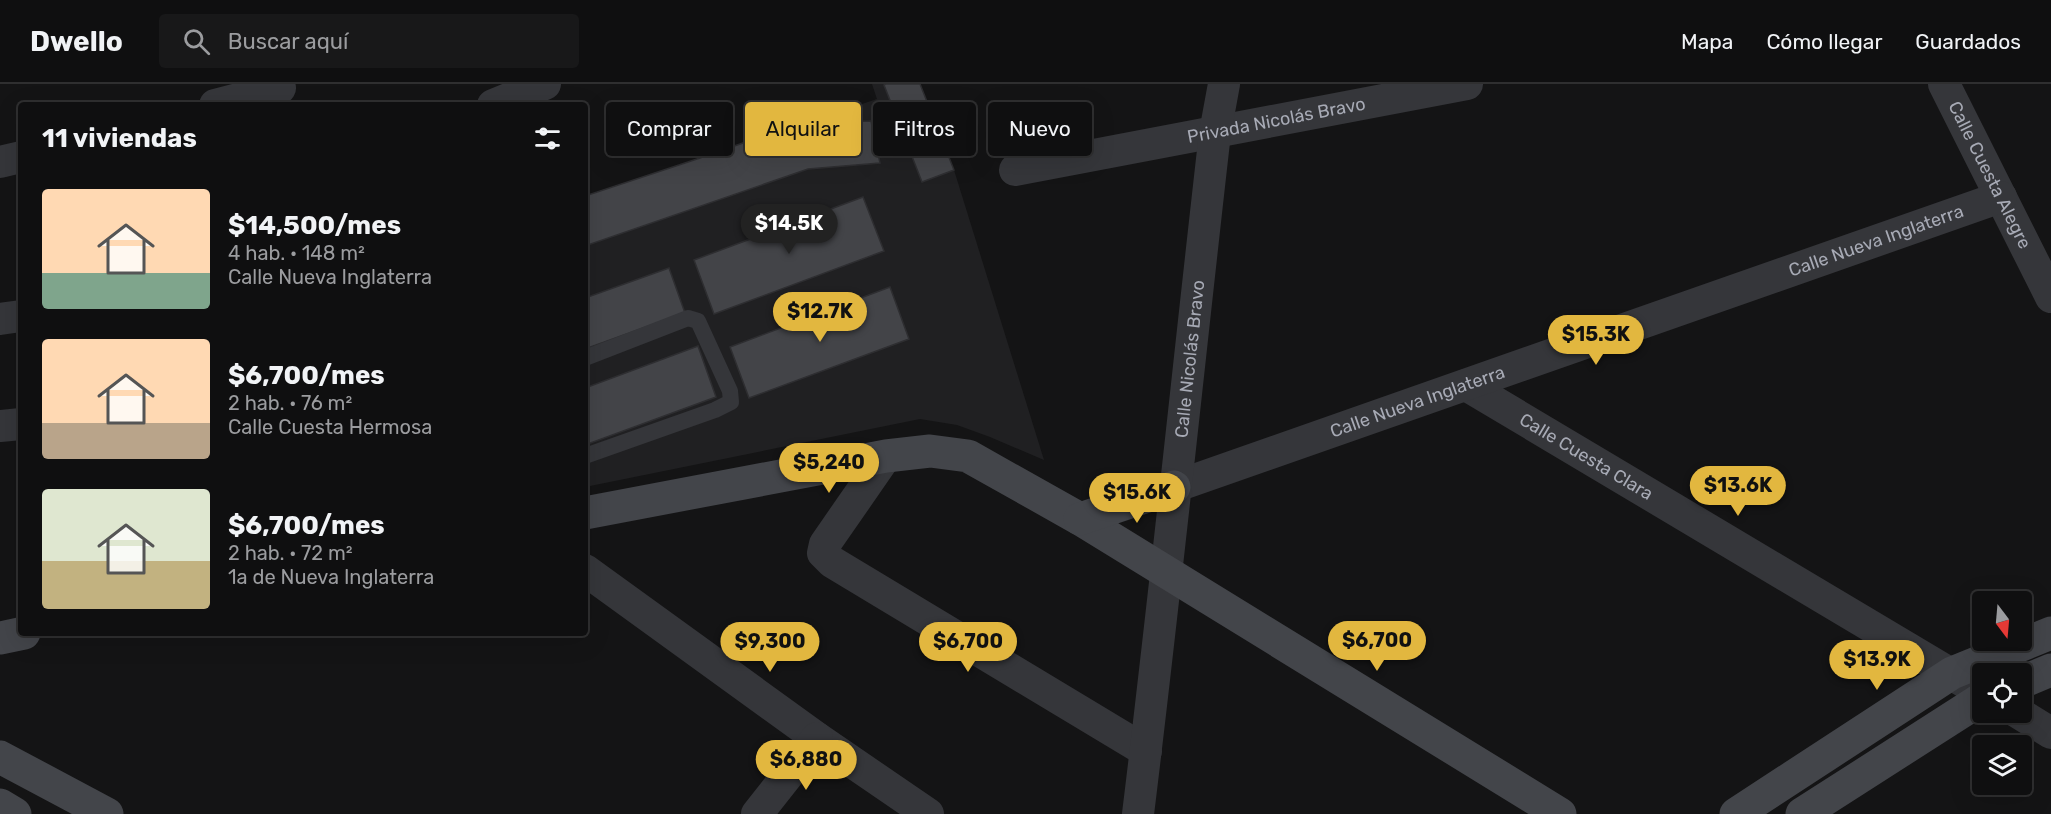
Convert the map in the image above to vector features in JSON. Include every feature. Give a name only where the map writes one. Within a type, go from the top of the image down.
[{"type":"street","points":[[490,84],[493,102]]},
{"type":"street","points":[[500,102],[545,84]]},
{"type":"street","name":"Calle Nicolás Bravo","points":[[1138,814],[1215,133],[1224,84]]},
{"type":"street","name":"Privada Nicolás Bravo","points":[[1015,170],[1467,84]]},
{"type":"street","name":"Calle Cuesta Alegre","points":[[1944,84],[2051,297]]},
{"type":"street","points":[[226,102],[280,88]]},
{"type":"street","points":[[0,162],[18,157]]},
{"type":"street","name":"Calle Nueva Inglaterra","points":[[1174,487],[2001,197]]},
{"type":"street","points":[[0,319],[18,316]]},
{"type":"street","name":"Calle Cuesta Clara","points":[[1466,385],[1972,686]]},
{"type":"street","points":[[0,426],[18,424]]},
{"type":"street","points":[[588,511],[886,456],[930,451],[968,456],[1080,519],[1560,814]]},
{"type":"street","points":[[886,456],[825,544],[824,554],[832,562],[1146,751]]},
{"type":"street","points":[[1080,519],[1174,487]]},
{"type":"street","points":[[588,572],[817,738],[928,814]]},
{"type":"street","points":[[1736,814],[1952,673],[2051,633]]},
{"type":"street","points":[[0,638],[18,634]]},
{"type":"street","points":[[2032,678],[2051,670]]},
{"type":"street","points":[[1802,814],[1972,705]]},
{"type":"street","points":[[2032,721],[2051,733]]},
{"type":"street","points":[[757,814],[817,738]]},
{"type":"street","points":[[0,757],[106,814]]},
{"type":"street","points":[[0,806],[15,814]]},
{"type":"lane","points":[[588,357],[688,318],[698,321],[730,391],[731,402],[715,410],[588,455]]},
{"type":"shaded area","points":[[872,84],[920,84],[927,102],[873,102],[873,156],[948,156],[1044,460],[957,425],[920,419],[588,486],[588,195],[705,156],[733,156],[733,147],[745,143],[745,156],[861,156],[861,104],[877,99]]},
{"type":"building","points":[[920,84],[927,102],[891,102],[884,85]]},
{"type":"building","points":[[861,121],[871,121],[873,156],[878,156],[880,163],[808,169],[588,245],[588,195],[706,156],[733,156],[733,146],[745,142],[745,156],[861,156]]},
{"type":"building","points":[[912,156],[948,156],[954,170],[922,182]]},
{"type":"building","points":[[863,197],[884,251],[714,314],[694,260]]},
{"type":"building","points":[[669,268],[685,313],[588,348],[588,297]]},
{"type":"building","points":[[890,287],[909,339],[749,398],[730,347]]},
{"type":"building","points":[[698,346],[716,397],[588,444],[588,387]]}]
